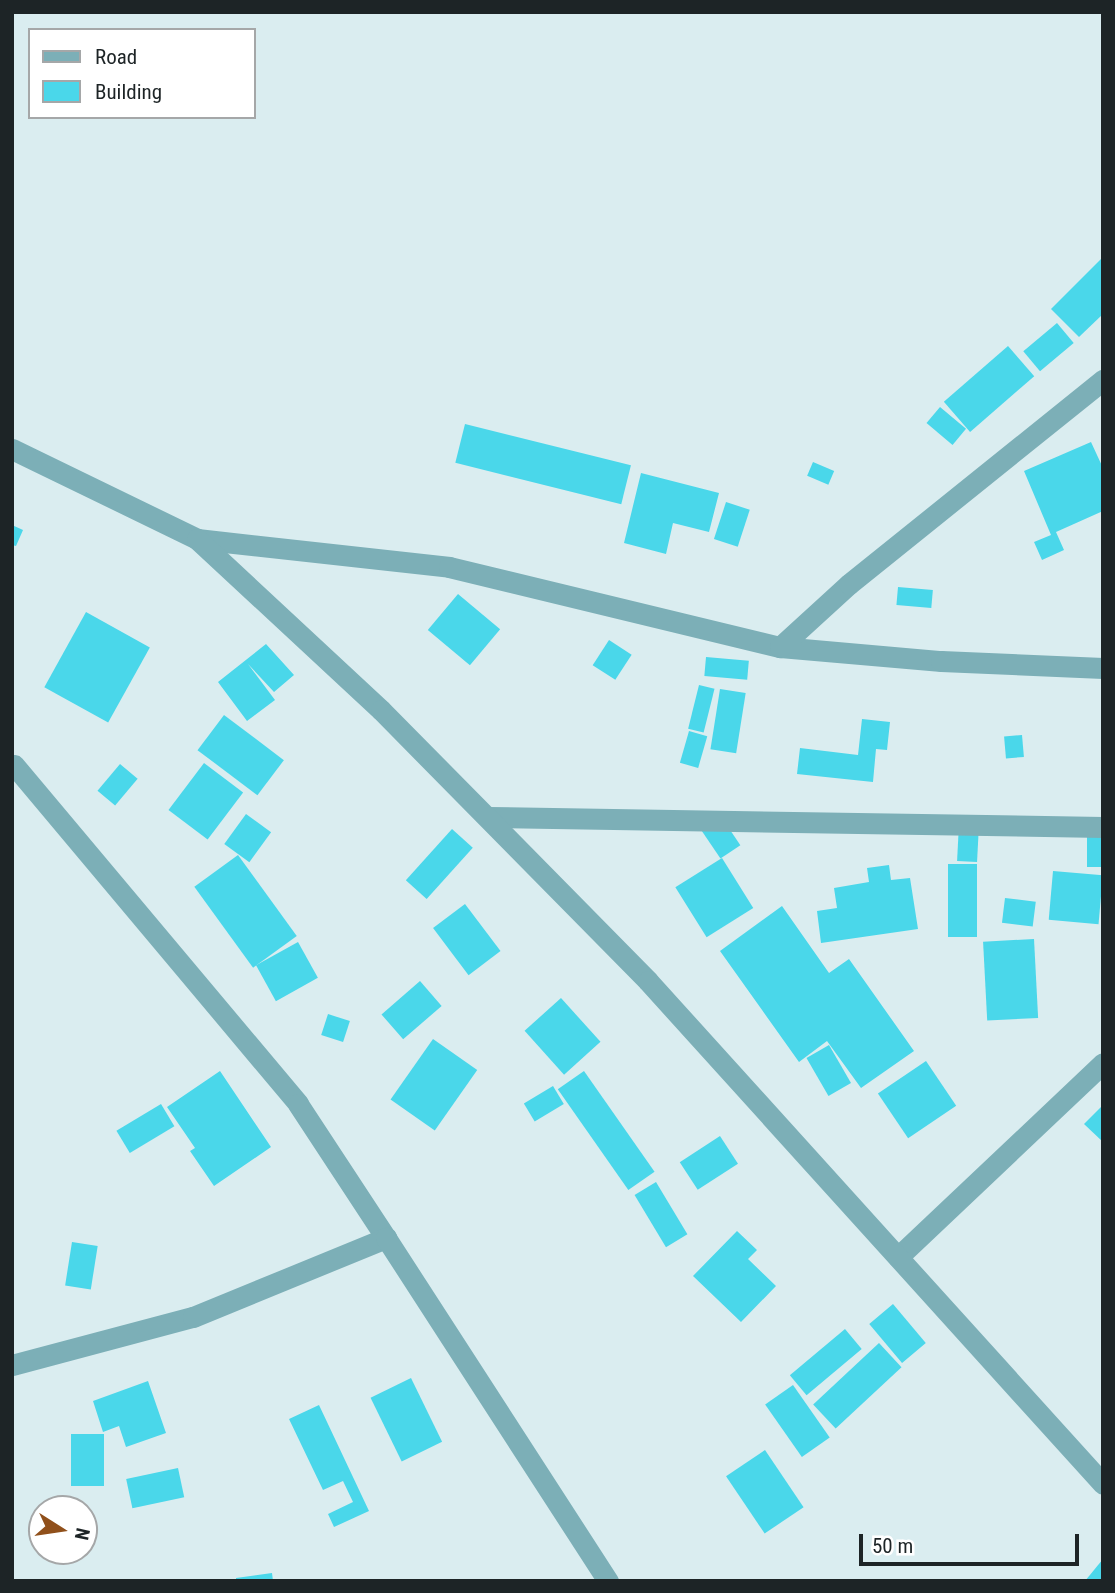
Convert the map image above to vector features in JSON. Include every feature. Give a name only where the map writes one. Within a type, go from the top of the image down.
[{"type":"street","points":[[780,647],[849,584],[1103,380]]},
{"type":"street","points":[[12,449],[197,539],[382,710],[648,981],[1103,1484]]},
{"type":"street","points":[[197,539],[449,567],[780,647],[941,661],[1103,668]]},
{"type":"street","points":[[13,765],[298,1104],[608,1581]]},
{"type":"street","points":[[488,817],[1103,827]]},
{"type":"street","points":[[898,1257],[1103,1063]]},
{"type":"street","points":[[12,1365],[193,1317],[386,1238]]},
{"type":"building","points":[[1103,257],[1103,314],[1079,337],[1051,309]]},
{"type":"building","points":[[1057,323],[1074,343],[1040,371],[1023,351]]},
{"type":"building","points":[[1008,346],[1034,376],[970,432],[944,402]]},
{"type":"building","points":[[940,407],[966,429],[953,445],[927,423]]},
{"type":"building","points":[[465,424],[631,465],[621,504],[455,463]]},
{"type":"building","points":[[1091,442],[1103,468],[1103,511],[1056,532],[1064,550],[1042,560],[1034,542],[1051,535],[1024,471]]},
{"type":"building","points":[[813,462],[834,471],[828,485],[807,476]]},
{"type":"building","points":[[641,473],[719,493],[709,532],[673,523],[666,554],[624,543]]},
{"type":"building","points":[[726,502],[750,510],[738,547],[714,539]]},
{"type":"building","points":[[12,525],[23,530],[16,546],[12,545]]},
{"type":"building","points":[[898,587],[933,590],[931,608],[896,605]]},
{"type":"building","points":[[458,594],[500,629],[470,665],[428,630]]},
{"type":"building","points":[[86,612],[150,647],[108,723],[44,687]]},
{"type":"building","points":[[609,640],[632,655],[615,680],[593,665]]},
{"type":"building","points":[[266,644],[294,675],[274,692],[248,664],[275,700],[247,721],[218,682]]},
{"type":"building","points":[[706,657],[749,661],[747,680],[704,676]]},
{"type":"building","points":[[699,685],[715,689],[704,733],[688,729]]},
{"type":"building","points":[[720,689],[746,693],[736,753],[710,749]]},
{"type":"building","points":[[224,715],[284,760],[257,795],[198,750]]},
{"type":"building","points":[[862,719],[890,722],[887,750],[876,749],[873,782],[797,774],[800,748],[858,755]]},
{"type":"building","points":[[689,731],[707,736],[698,768],[680,763]]},
{"type":"building","points":[[1022,735],[1024,757],[1006,758],[1004,737]]},
{"type":"building","points":[[204,763],[243,792],[208,840],[168,810]]},
{"type":"building","points":[[120,764],[138,779],[115,806],[98,791]]},
{"type":"building","points":[[718,812],[740,845],[720,859],[698,825]]},
{"type":"building","points":[[246,814],[271,832],[249,862],[224,844]]},
{"type":"building","points":[[959,824],[979,825],[977,862],[957,861]]},
{"type":"building","points":[[452,829],[473,848],[427,899],[406,880]]},
{"type":"building","points":[[1087,829],[1103,829],[1103,867],[1087,867]]},
{"type":"building","points":[[238,855],[297,936],[253,968],[194,887]]},
{"type":"building","points":[[722,858],[753,908],[707,937],[675,887]]},
{"type":"building","points":[[948,864],[977,864],[977,937],[948,937]]},
{"type":"building","points":[[889,865],[891,880],[910,878],[918,929],[821,943],[817,911],[837,908],[834,888],[869,882],[867,868]]},
{"type":"building","points":[[1053,871],[1103,875],[1099,924],[1049,920]]},
{"type":"building","points":[[1005,898],[1036,902],[1033,927],[1002,923]]},
{"type":"building","points":[[465,904],[501,951],[469,975],[433,928]]},
{"type":"building","points":[[782,906],[829,973],[849,959],[914,1051],[861,1088],[827,1041],[799,1062],[720,951]]},
{"type":"building","points":[[1034,939],[1038,1018],[987,1021],[983,942]]},
{"type":"building","points":[[298,942],[318,978],[276,1001],[256,965]]},
{"type":"building","points":[[420,981],[442,1006],[403,1039],[382,1014]]},
{"type":"building","points":[[561,998],[600,1042],[564,1075],[525,1031]]},
{"type":"building","points":[[328,1014],[350,1021],[343,1042],[321,1035]]},
{"type":"building","points":[[433,1039],[477,1070],[435,1131],[391,1100]]},
{"type":"building","points":[[829,1045],[851,1083],[828,1096],[806,1058]]},
{"type":"building","points":[[926,1061],[956,1106],[908,1138],[878,1093]]},
{"type":"building","points":[[220,1071],[271,1147],[214,1186],[190,1151],[195,1148],[167,1107]]},
{"type":"building","points":[[584,1071],[655,1172],[628,1190],[558,1089]]},
{"type":"building","points":[[553,1086],[564,1104],[535,1122],[524,1104]]},
{"type":"building","points":[[161,1104],[174,1126],[130,1153],[116,1131]]},
{"type":"building","points":[[1103,1105],[1103,1142],[1084,1124]]},
{"type":"building","points":[[720,1136],[738,1164],[698,1190],[680,1162]]},
{"type":"building","points":[[656,1182],[687,1234],[666,1247],[635,1195]]},
{"type":"building","points":[[737,1231],[757,1250],[748,1259],[776,1286],[741,1322],[693,1276]]},
{"type":"building","points":[[72,1242],[98,1246],[91,1290],[65,1285]]},
{"type":"building","points":[[893,1304],[926,1343],[902,1363],[869,1324]]},
{"type":"building","points":[[845,1329],[862,1349],[807,1395],[790,1375]]},
{"type":"building","points":[[879,1343],[902,1367],[836,1429],[813,1404]]},
{"type":"building","points":[[411,1378],[442,1442],[402,1462],[371,1398]]},
{"type":"building","points":[[148,1381],[166,1433],[126,1447],[119,1426],[103,1432],[93,1401]]},
{"type":"building","points":[[793,1385],[830,1437],[802,1457],[765,1405]]},
{"type":"building","points":[[319,1405],[369,1511],[334,1527],[328,1514],[353,1502],[343,1481],[323,1490],[289,1419]]},
{"type":"building","points":[[71,1434],[104,1434],[104,1486],[71,1486]]},
{"type":"building","points":[[765,1450],[804,1507],[765,1533],[726,1476]]},
{"type":"building","points":[[178,1468],[184,1497],[132,1508],[126,1479]]},
{"type":"building","points":[[1103,1559],[1103,1581],[1085,1581]]},
{"type":"building","points":[[272,1573],[273,1581],[236,1581],[236,1578]]}]
